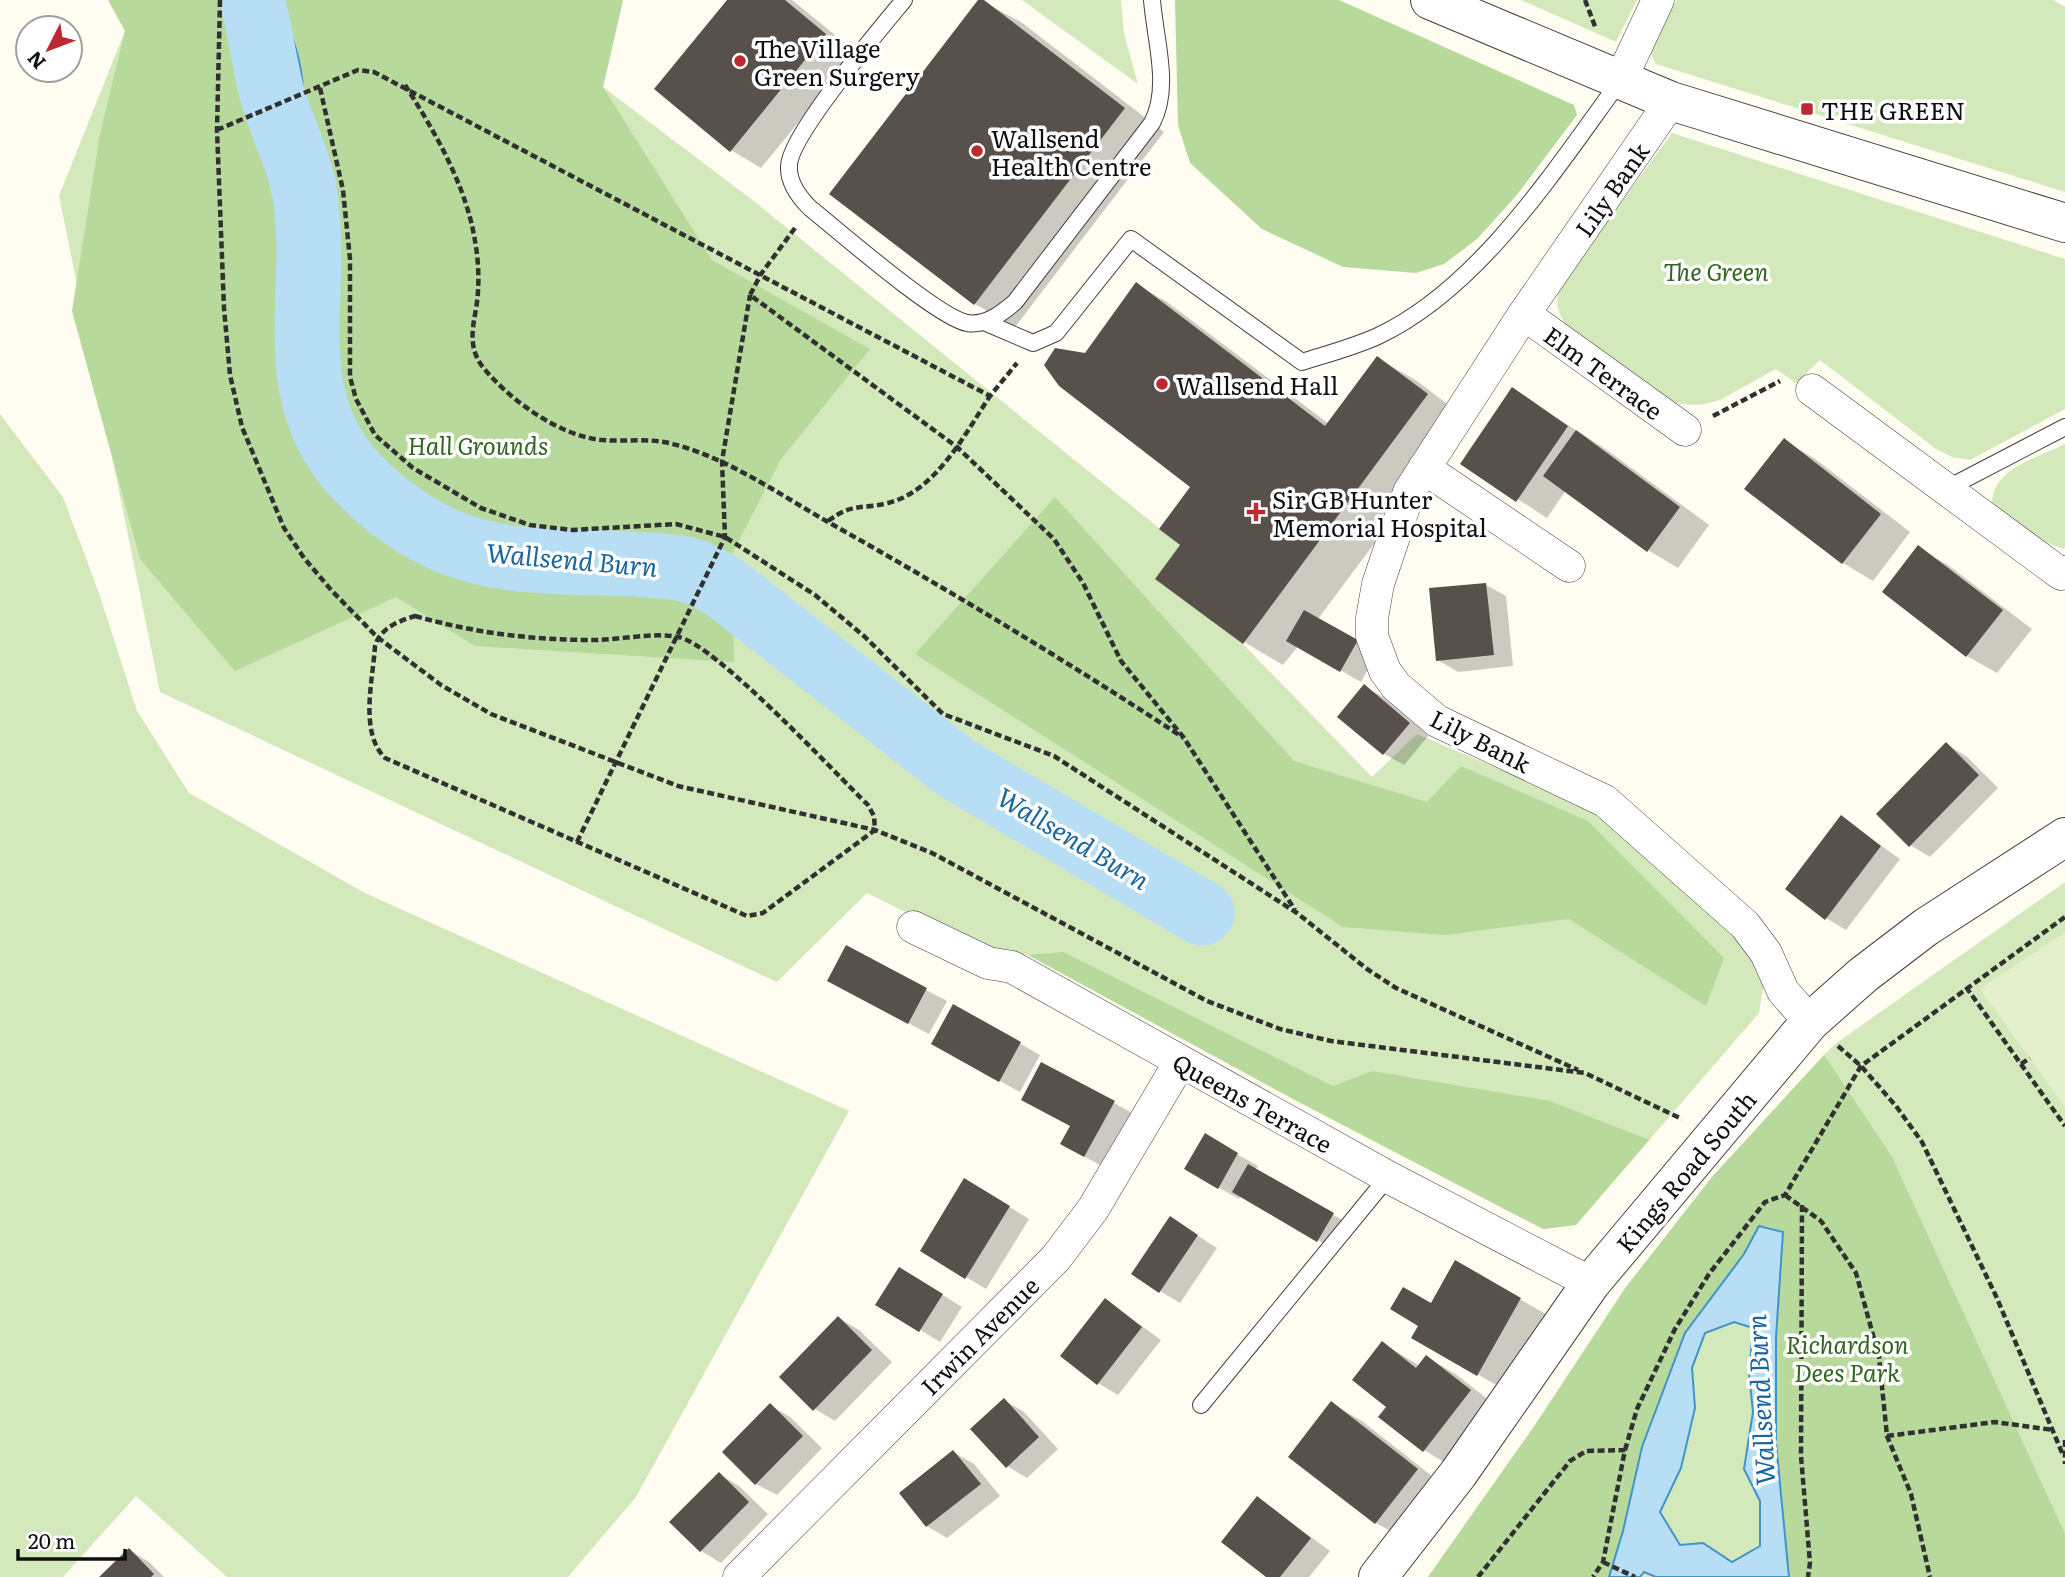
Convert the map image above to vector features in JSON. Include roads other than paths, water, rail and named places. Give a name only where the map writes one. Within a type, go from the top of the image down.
[{"type":"street","points":[[1430,0],[1671,101],[2065,223]]},
{"type":"street","points":[[1620,81],[1658,0]]},
{"type":"street","name":"Lily Bank","points":[[1671,101],[1524,314],[1424,468],[1401,509],[1373,602],[1372,636],[1385,671],[1417,706],[1437,721],[1605,801],[1745,925],[1766,953],[1783,990],[1810,1022]]},
{"type":"street","name":"Elm Terrace","points":[[1524,314],[1685,430]]},
{"type":"street","points":[[1812,390],[2062,574],[2065,572]]},
{"type":"street","points":[[1424,468],[1569,566]]},
{"type":"street","name":"Kings Road South","points":[[1378,1577],[1458,1474],[1591,1283],[1810,1022],[1863,975],[1926,927],[2065,837]]},
{"type":"street","name":"Queens Terrace","points":[[913,927],[988,963],[1012,967],[1388,1177],[1591,1283]]},
{"type":"street","name":"Irwin Avenue","points":[[739,1577],[1056,1258],[1093,1209],[1180,1062]]},
{"type":"lane","points":[[904,0],[853,63],[792,152],[789,167],[792,181],[799,197],[810,208],[941,310],[969,323],[984,322],[1033,343],[1056,333],[1131,239],[1302,362],[1379,336],[1438,297],[1478,262],[1541,189],[1620,81]]},
{"type":"lane","points":[[984,322],[1015,302],[1152,123],[1160,108],[1162,92],[1152,0]]},
{"type":"lane","points":[[1945,489],[2065,427]]},
{"type":"lane","points":[[1201,1405],[1388,1177]]},
{"type":"water","points":[[235,0],[273,0],[294,41],[304,102],[301,168],[280,157],[273,144],[263,150],[260,140],[255,136],[259,119],[250,113],[242,82]]},
{"type":"water","points":[[1759,1226],[1783,1232],[1776,1337],[1776,1443],[1789,1577],[1656,1577],[1644,1572],[1640,1577],[1609,1577],[1623,1531],[1642,1447],[1685,1333],[1744,1254]],"holes":[[[1734,1322],[1753,1328],[1749,1374],[1753,1412],[1744,1469],[1760,1501],[1760,1546],[1732,1562],[1703,1543],[1680,1545],[1660,1512],[1681,1468],[1695,1408],[1692,1368],[1705,1333]]]},
{"type":"waterway","name":"Wallsend Burn","points":[[252,0],[271,90],[304,189],[309,242],[307,317],[312,388],[321,422],[339,455],[367,487],[399,514],[422,528],[447,541],[480,552],[545,561],[672,567],[706,577],[724,587],[956,768],[1202,913]]},
{"type":"place","name":"The Village Green Surgery","points":[[740,61]]},
{"type":"place","name":"THE GREEN","points":[[1807,109]]},
{"type":"place","name":"Wallsend Health Centre","points":[[977,151]]},
{"type":"place","name":"Wallsend Hall","points":[[1162,384]]},
{"type":"place","name":"Sir GB Hunter Memorial Hospital","points":[[1256,512]]},
{"type":"park label","name":"The Green","points":[[1716,270]]},
{"type":"park label","name":"Hall Grounds","points":[[478,444]]},
{"type":"park label","name":"Richardson Dees Park","points":[[1847,1357]]}]
